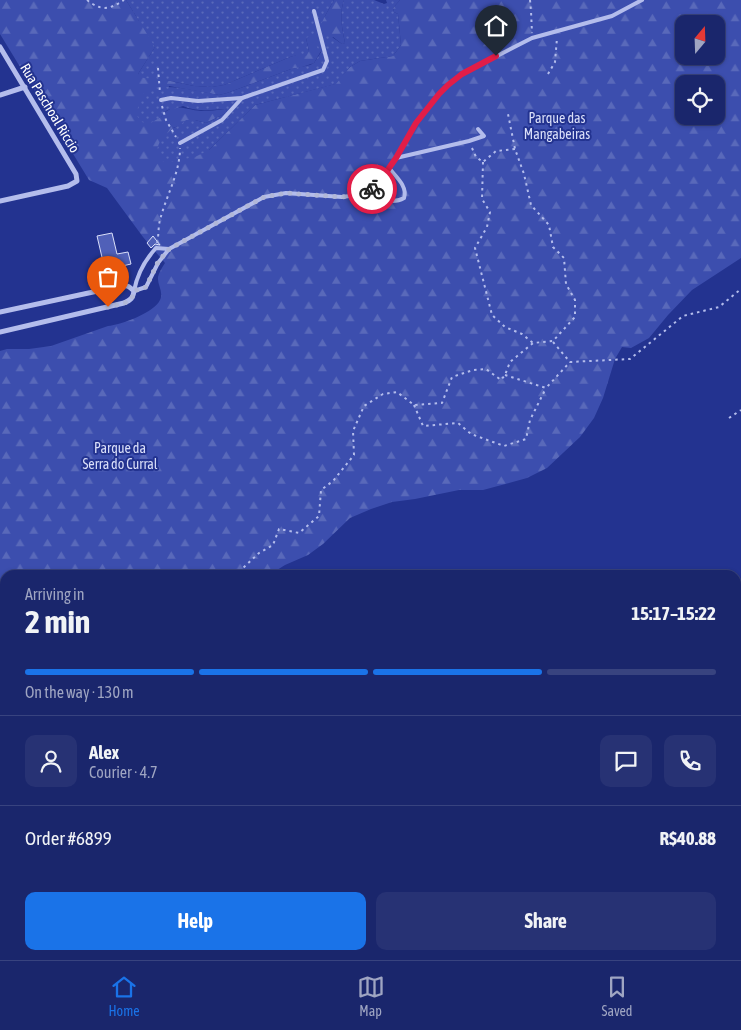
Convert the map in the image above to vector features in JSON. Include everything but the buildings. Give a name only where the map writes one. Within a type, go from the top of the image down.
[{"type":"street","name":"Rua Paschoal Riccio","points":[[0,47],[76,174],[77,181],[68,186],[0,201]]},
{"type":"street","points":[[0,95],[25,87]]},
{"type":"street","points":[[0,312],[121,286],[130,287],[134,291],[133,297],[124,303],[0,332]]},
{"type":"lane","points":[[365,194],[373,189],[383,178],[416,123],[439,94],[462,74],[532,38],[612,16],[642,0]]},
{"type":"lane","points":[[161,100],[171,98],[198,101],[242,98],[324,70],[327,61],[314,11]]},
{"type":"lane","points":[[180,143],[222,120],[242,98]]},
{"type":"lane","points":[[396,158],[484,136],[478,129]]},
{"type":"lane","points":[[169,249],[156,248],[149,256],[136,280],[134,291],[146,287],[158,262],[169,249],[264,197],[286,193],[342,197],[365,194],[390,201],[398,201],[404,198],[406,194],[404,188],[389,168]]},
{"type":"path","points":[[87,0],[93,5],[108,9],[124,0]]},
{"type":"path","points":[[530,0],[532,38]]},
{"type":"path","points":[[548,74],[555,62],[557,30]]},
{"type":"path","points":[[414,405],[442,403],[452,377],[472,370],[486,369],[501,380],[510,362],[533,344],[553,341],[575,317],[574,300],[566,284],[564,258],[553,246],[548,225],[531,206],[524,174],[515,149],[508,114]]},
{"type":"path","points":[[469,141],[476,157],[483,162]]},
{"type":"path","points":[[156,248],[159,236],[159,222],[180,156],[180,143]]},
{"type":"path","points":[[515,149],[496,151],[483,162],[482,199],[490,212],[487,227],[475,248],[492,315],[505,327],[522,334],[533,344]]},
{"type":"path","points":[[240,570],[259,553],[273,545],[279,529],[299,533],[319,516],[321,490],[333,481],[354,455],[353,431],[364,406],[383,394],[397,392],[414,405],[422,426],[458,423],[471,434],[504,446],[526,439],[530,420],[546,388],[570,362],[630,359],[683,316],[719,307],[741,289]]},
{"type":"path","points":[[553,341],[570,362]]},
{"type":"path","points":[[505,375],[546,388]]},
{"type":"path","points":[[729,418],[741,410]]},
{"type":"green space","points":[[0,0],[126,0],[139,21],[135,2],[155,47],[138,74],[194,86],[212,87],[224,85],[309,51],[306,38],[325,16],[334,0],[344,0],[341,16],[345,43],[342,44],[333,37],[314,63],[291,69],[219,95],[169,86],[161,117],[170,109],[175,108],[201,111],[227,110],[226,113],[206,123],[195,120],[173,128],[209,150],[255,105],[335,84],[350,67],[360,61],[393,56],[401,45],[398,14],[394,12],[393,8],[400,0],[741,0],[741,258],[692,290],[649,338],[631,348],[622,347],[615,359],[603,398],[594,418],[580,437],[547,468],[527,478],[483,490],[459,490],[392,502],[371,509],[350,518],[323,544],[308,555],[277,570],[0,570],[0,351],[51,346],[121,323],[152,309],[157,305],[161,297],[158,277],[165,263],[107,188],[89,180],[0,34]]},
{"type":"green space","points":[[126,0],[334,0],[317,33],[306,38],[309,51],[306,56],[290,57],[224,85],[212,87],[140,77],[138,74],[155,47]]},
{"type":"green space","points":[[344,0],[374,0],[384,4],[387,3],[386,0],[400,0],[393,8],[394,12],[398,14],[401,45],[393,56],[360,61],[350,67],[336,84],[255,105],[209,150],[195,157],[165,163],[161,159],[157,150],[158,145],[172,129],[186,120],[206,123],[226,113],[227,110],[198,110],[183,106],[166,111],[161,117],[149,124],[142,122],[137,116],[139,101],[144,93],[159,87],[169,87],[219,95],[291,69],[310,65],[314,63],[321,52],[316,44],[317,40],[329,35],[342,44],[345,43],[341,16]]},
{"type":"way so far","points":[[108,307],[130,300],[133,297],[134,291],[146,287],[158,262],[169,249],[264,197],[286,193],[342,197],[365,194],[372,189]]},
{"type":"route","points":[[372,189],[383,178],[416,123],[439,94],[462,74],[496,56]]},
{"type":"park label","name":"Parque das Mangabeiras","points":[[557,126]]},
{"type":"park label","name":"Parque da Serra do Curral","points":[[120,456]]}]
